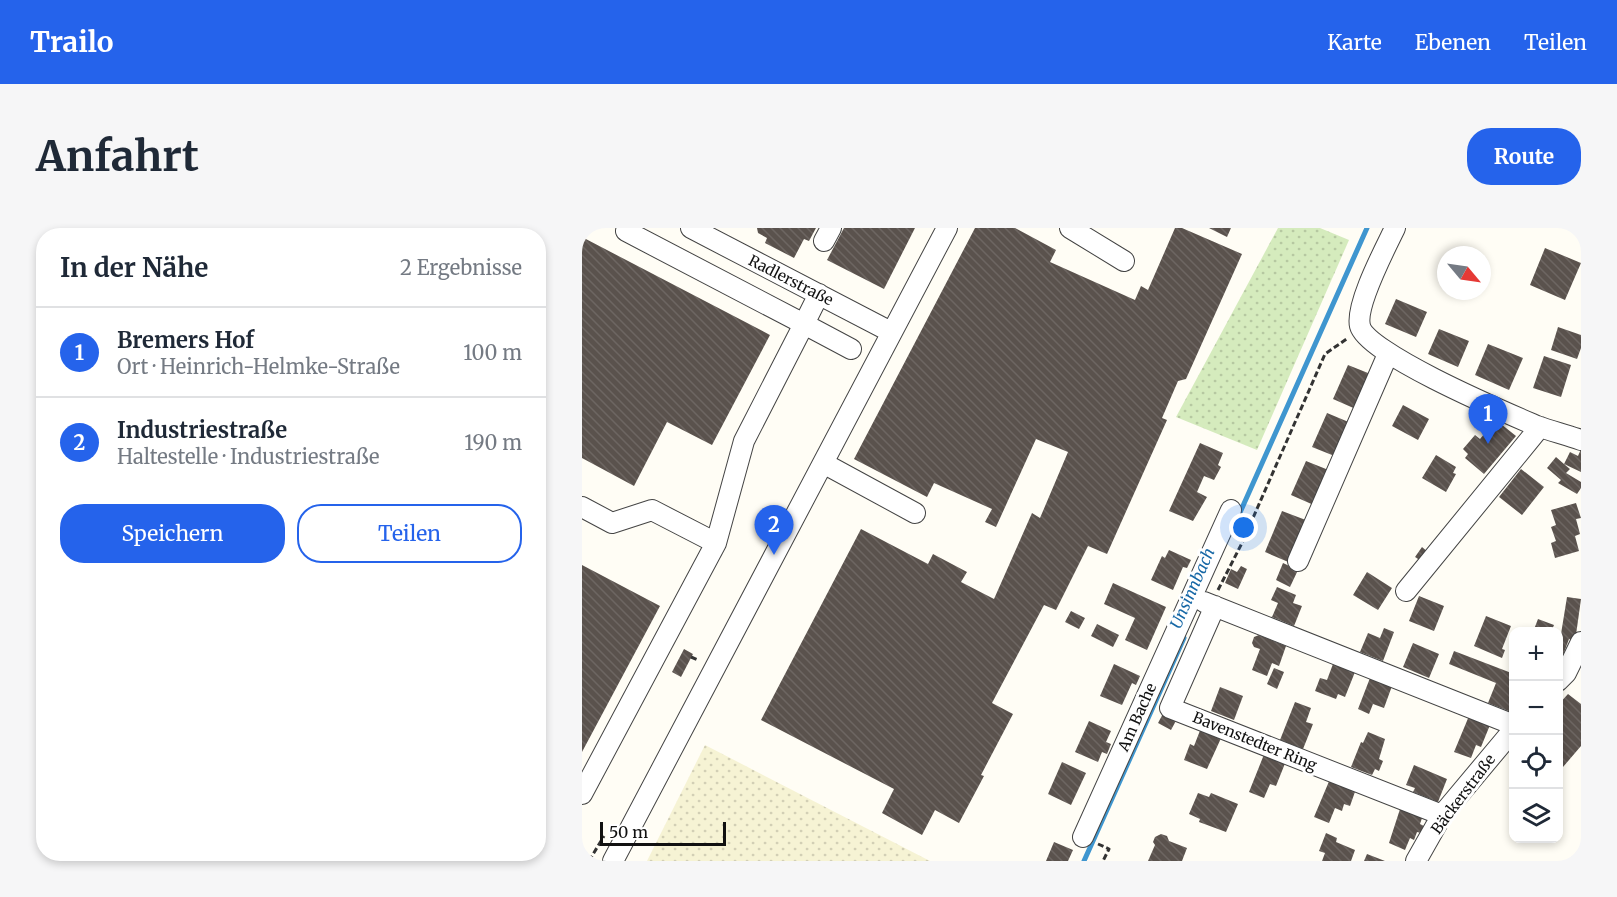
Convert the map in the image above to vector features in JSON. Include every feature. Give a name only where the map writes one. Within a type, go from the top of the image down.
[{"type":"street","name":"Radlerstraße","points":[[691,228],[891,332]]},
{"type":"street","points":[[613,861],[946,228]]},
{"type":"street","points":[[1070,228],[1124,261]]},
{"type":"street","points":[[1395,228],[1363,300],[1360,326],[1369,340],[1388,354],[1446,383],[1540,427],[1581,440]]},
{"type":"street","points":[[626,231],[851,349]]},
{"type":"street","points":[[582,794],[716,543],[744,441],[819,294]]},
{"type":"street","points":[[1298,561],[1388,354]]},
{"type":"street","points":[[1406,591],[1540,427]]},
{"type":"street","points":[[823,463],[915,513]]},
{"type":"street","points":[[582,507],[612,523],[652,510],[716,543]]},
{"type":"street","name":"Am Bache","points":[[1083,837],[1204,602],[1231,510]]},
{"type":"street","points":[[1204,602],[1509,725]]},
{"type":"street","name":"Bavenstedter Ring","points":[[1204,602],[1170,708],[1442,815]]},
{"type":"street","points":[[1563,676],[1581,642]]},
{"type":"street","name":"Bäckerstraße","points":[[1416,861],[1442,815],[1509,733]]},
{"type":"path","points":[[1204,602],[1242,543],[1325,354],[1344,342],[1360,326]]},
{"type":"path","points":[[691,657],[700,661]]},
{"type":"path","points":[[1103,861],[1108,849],[1104,846]]},
{"type":"shaded area","points":[[705,745],[930,861],[647,861]]},
{"type":"green space","points":[[1278,228],[1320,228],[1349,240],[1257,450],[1176,417]]},
{"type":"building","points":[[757,228],[816,228],[809,241],[804,239],[794,258],[765,243],[767,238],[758,233]]},
{"type":"building","points":[[844,228],[915,228],[884,289],[827,260]]},
{"type":"building","points":[[975,228],[1015,228],[1056,250],[1050,262],[1135,300],[1141,286],[1148,290],[1175,228],[1182,228],[1242,254],[1186,379],[1178,381],[1162,418],[1167,420],[1107,554],[1088,546],[1056,610],[1044,605],[992,703],[1013,714],[959,823],[935,810],[922,835],[882,813],[894,789],[761,720],[861,529],[928,564],[933,554],[967,572],[961,582],[994,599],[1032,513],[1040,518],[1068,452],[1036,439],[996,527],[985,522],[992,509],[934,483],[927,497],[854,459]]},
{"type":"building","points":[[1209,228],[1231,228],[1227,237]]},
{"type":"building","points":[[582,237],[770,335],[712,445],[667,422],[634,486],[582,458]]},
{"type":"building","points":[[1545,248],[1581,263],[1565,300],[1530,285]]},
{"type":"building","points":[[1396,299],[1427,312],[1416,337],[1385,324]]},
{"type":"building","points":[[1558,327],[1581,335],[1581,348],[1577,359],[1551,350]]},
{"type":"building","points":[[1439,329],[1469,341],[1458,367],[1428,354]]},
{"type":"building","points":[[1488,344],[1523,358],[1509,390],[1475,375]]},
{"type":"building","points":[[1544,356],[1571,365],[1561,397],[1533,388]]},
{"type":"building","points":[[1348,365],[1373,375],[1358,410],[1333,399]]},
{"type":"building","points":[[1403,405],[1429,419],[1418,440],[1392,426]]},
{"type":"building","points":[[1327,413],[1351,423],[1337,457],[1312,447]]},
{"type":"building","points":[[1496,420],[1516,436],[1484,474],[1465,458],[1468,454],[1463,449],[1475,435],[1480,439]]},
{"type":"building","points":[[1200,443],[1223,453],[1218,465],[1221,467],[1214,480],[1204,476],[1197,492],[1207,497],[1193,521],[1169,511]]},
{"type":"building","points":[[1581,449],[1581,472],[1564,464],[1570,452],[1578,456]]},
{"type":"building","points":[[1436,455],[1456,467],[1453,473],[1456,474],[1446,492],[1422,478]]},
{"type":"building","points":[[1556,457],[1570,469],[1566,473],[1581,482],[1581,488],[1577,494],[1558,483],[1561,480],[1547,468]]},
{"type":"building","points":[[1306,461],[1331,471],[1316,506],[1291,495]]},
{"type":"building","points":[[1521,469],[1544,487],[1522,515],[1499,497]]},
{"type":"building","points":[[1576,503],[1581,518],[1576,519],[1580,534],[1575,536],[1579,551],[1555,558],[1551,543],[1556,541],[1551,527],[1556,525],[1551,510]]},
{"type":"building","points":[[1282,511],[1311,522],[1293,564],[1265,552]]},
{"type":"building","points":[[1422,547],[1428,552],[1421,561],[1415,557]]},
{"type":"building","points":[[1169,550],[1191,560],[1187,568],[1183,567],[1173,590],[1151,580],[1162,556],[1165,558]]},
{"type":"building","points":[[1283,563],[1298,570],[1290,587],[1276,580]]},
{"type":"building","points":[[582,565],[660,606],[582,752]]},
{"type":"building","points":[[1241,566],[1247,569],[1238,589],[1225,583],[1231,569],[1237,572]]},
{"type":"building","points":[[1367,572],[1392,588],[1378,610],[1353,595]]},
{"type":"building","points":[[1113,583],[1166,607],[1147,650],[1125,640],[1135,618],[1104,604]]},
{"type":"building","points":[[1277,587],[1296,595],[1293,603],[1302,606],[1294,626],[1272,617],[1278,603],[1271,600]]},
{"type":"building","points":[[1419,596],[1444,606],[1434,631],[1409,621]]},
{"type":"building","points":[[1567,597],[1581,599],[1575,642],[1569,639],[1563,655],[1562,627]]},
{"type":"building","points":[[1071,611],[1085,618],[1079,629],[1065,622]]},
{"type":"building","points":[[1486,616],[1511,626],[1502,649],[1505,650],[1502,658],[1474,646]]},
{"type":"building","points":[[1538,619],[1554,625],[1553,627],[1535,627]]},
{"type":"building","points":[[1097,624],[1119,635],[1113,647],[1091,636]]},
{"type":"building","points":[[1384,628],[1394,632],[1383,661],[1360,652],[1368,633],[1380,638]]},
{"type":"building","points":[[1259,635],[1286,646],[1279,666],[1272,663],[1267,676],[1252,670],[1260,649],[1254,647],[1252,643],[1254,637]]},
{"type":"building","points":[[1413,643],[1439,654],[1429,678],[1403,667]]},
{"type":"building","points":[[684,649],[693,654],[681,677],[672,672]]},
{"type":"building","points":[[1454,651],[1509,672],[1509,711],[1488,703],[1496,683],[1449,664]]},
{"type":"building","points":[[1114,664],[1140,676],[1136,685],[1132,683],[1122,705],[1100,696]]},
{"type":"building","points":[[1333,664],[1355,672],[1345,697],[1338,694],[1336,699],[1315,691],[1320,678],[1327,680]]},
{"type":"building","points":[[1274,668],[1284,672],[1277,689],[1267,684]]},
{"type":"building","points":[[1370,678],[1392,686],[1384,708],[1373,704],[1369,714],[1358,709]]},
{"type":"building","points":[[1220,687],[1243,696],[1234,720],[1211,711]]},
{"type":"building","points":[[1568,694],[1581,704],[1581,746],[1563,767],[1563,735],[1563,700]]},
{"type":"building","points":[[1295,702],[1311,708],[1306,722],[1313,724],[1303,749],[1280,740]]},
{"type":"building","points":[[1165,710],[1178,717],[1171,730],[1158,723]]},
{"type":"building","points":[[1469,716],[1490,725],[1481,747],[1476,745],[1471,758],[1454,752]]},
{"type":"building","points":[[1089,721],[1111,731],[1106,742],[1111,744],[1107,754],[1102,752],[1098,762],[1075,752]]},
{"type":"building","points":[[1201,728],[1222,736],[1207,769],[1184,760],[1190,744],[1194,746]]},
{"type":"building","points":[[1368,732],[1385,739],[1379,759],[1383,761],[1379,771],[1375,769],[1372,775],[1351,767],[1361,742],[1363,743]]},
{"type":"building","points":[[1265,752],[1286,761],[1276,786],[1270,784],[1264,798],[1249,792]]},
{"type":"building","points":[[1062,762],[1086,773],[1071,805],[1048,794]]},
{"type":"building","points":[[1414,765],[1447,779],[1438,802],[1413,792],[1415,788],[1406,785]]},
{"type":"building","points":[[1330,779],[1356,789],[1350,806],[1344,804],[1342,811],[1335,808],[1329,823],[1314,817]]},
{"type":"building","points":[[1198,793],[1209,797],[1211,793],[1238,804],[1226,832],[1199,822],[1200,819],[1189,814]]},
{"type":"building","points":[[1401,806],[1423,815],[1420,824],[1424,826],[1421,833],[1417,832],[1414,840],[1410,838],[1405,850],[1389,843]]},
{"type":"building","points":[[1326,833],[1337,838],[1336,842],[1355,850],[1351,861],[1322,861],[1325,853],[1319,851]]},
{"type":"building","points":[[1161,834],[1167,836],[1169,841],[1187,848],[1182,861],[1148,861],[1155,845],[1153,842],[1155,837]]},
{"type":"building","points":[[1054,842],[1073,850],[1068,861],[1046,861]]},
{"type":"building","points":[[1367,854],[1385,861],[1364,861]]},
{"type":"waterway","name":"Unsinnbach","points":[[1238,517],[1367,228]]},
{"type":"waterway","name":"Unsinnbach","points":[[1084,861],[1184,638]]},
{"type":"place","name":"Bremers Hof","points":[[1488,444]]},
{"type":"place","name":"Industriestraße","points":[[774,555]]}]
